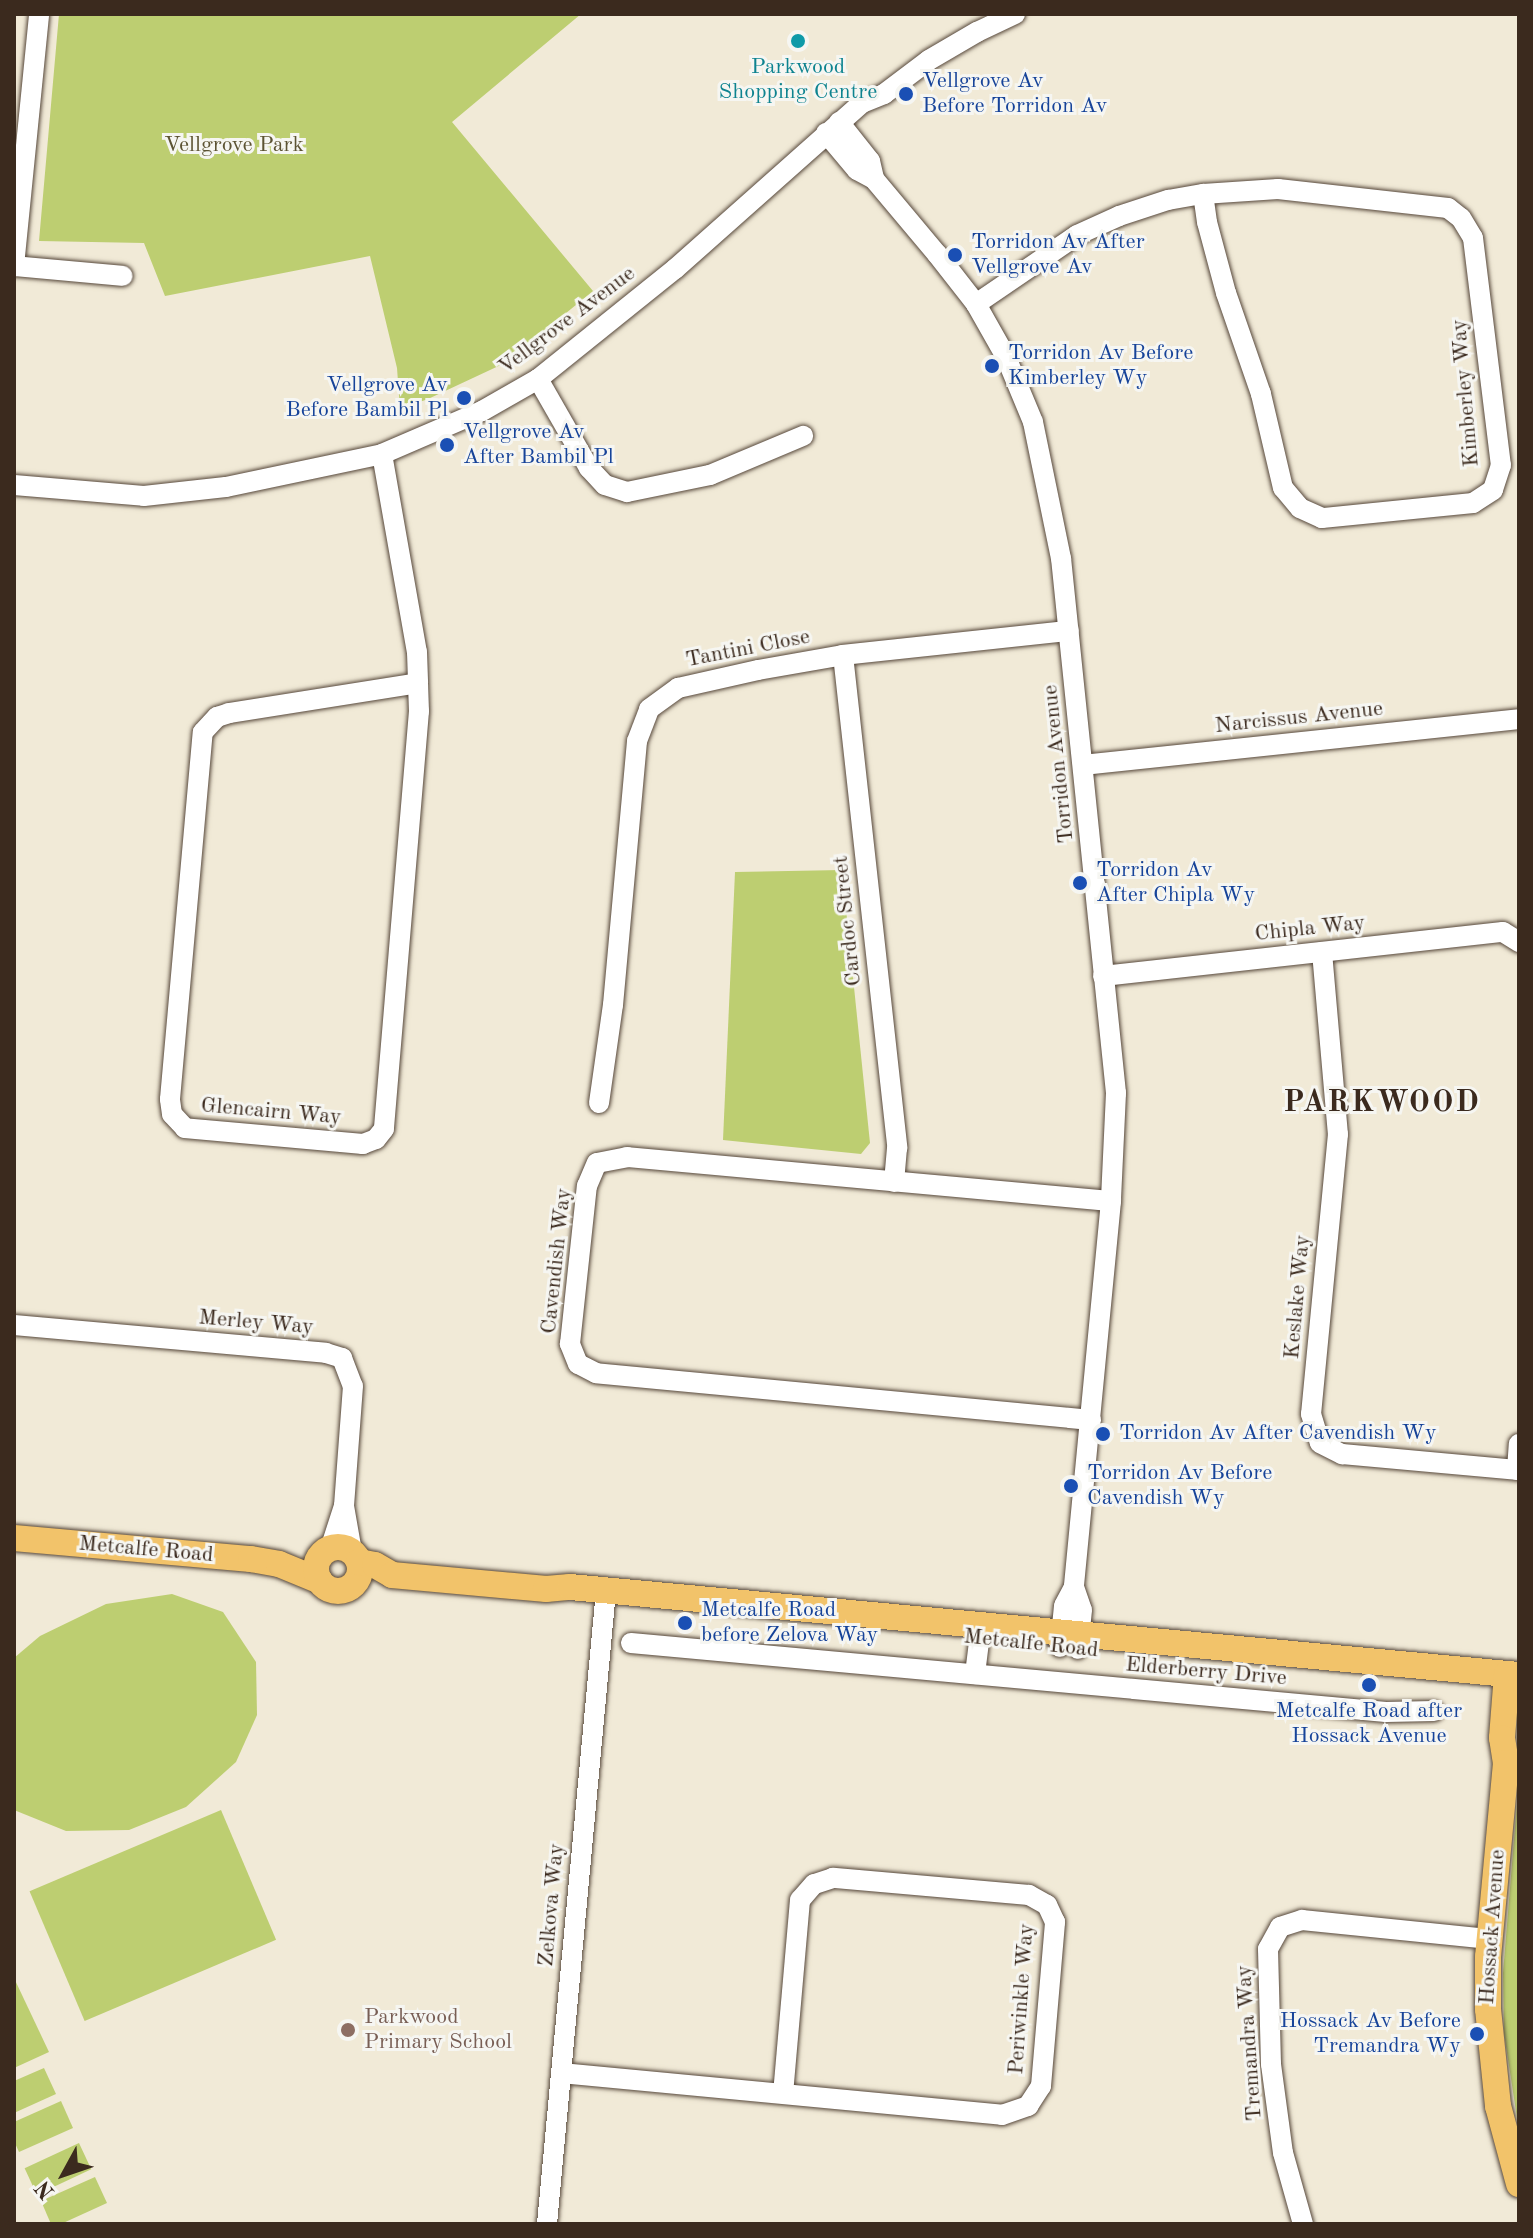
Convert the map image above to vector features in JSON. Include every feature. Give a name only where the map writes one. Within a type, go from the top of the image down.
[{"type":"main road","name":"Metcalfe Road","points":[[14,1538],[279,1564],[344,1560],[377,1582],[392,1575],[546,1589],[570,1587],[605,1597],[1513,1681]]},
{"type":"main road","name":"Metcalfe Road","points":[[279,1564],[337,1591],[344,1560]]},
{"type":"main road","name":"Hossack Avenue","points":[[1513,1681],[1502,1738],[1506,1763],[1490,1939],[1488,2009],[1492,2069],[1504,2133],[1519,2184]]},
{"type":"main road","name":"Hossack Avenue","points":[[1506,1763],[1516,1741],[1519,1715]]},
{"type":"street","points":[[39,14],[14,266],[123,276]]},
{"type":"street","name":"Vellgrove Avenue","points":[[14,485],[144,496],[226,487],[382,454],[482,411],[538,379],[789,171],[800,154],[837,133],[862,103],[884,94],[929,60],[1015,14]]},
{"type":"street","name":"Torridon Avenue","points":[[837,133],[870,161],[874,179],[976,304],[1006,357],[1033,422],[1061,558],[1116,1093],[1111,1201],[1074,1587],[1082,1610],[1070,1641]]},
{"type":"street","name":"Kimberley Way","points":[[976,304],[1077,235],[1119,216],[1168,200],[1203,194],[1278,189],[1448,208],[1461,218],[1473,238],[1501,465],[1493,490],[1473,503],[1322,518],[1300,508],[1283,488],[1261,394],[1226,293],[1207,222],[1203,194]]},
{"type":"street","points":[[538,379],[589,468],[605,485],[627,492],[710,475],[803,436]]},
{"type":"street","name":"Glencairn Way","points":[[382,454],[417,652],[419,711],[387,1111],[382,1132],[376,1139],[363,1144],[185,1128],[175,1119],[170,1099],[203,732],[217,717],[229,713],[418,683]]},
{"type":"street","name":"Tantini Close","points":[[599,1103],[613,1005],[637,741],[649,709],[678,688],[843,655],[1069,631]]},
{"type":"street","name":"Cardoc Street","points":[[843,655],[897,1148],[894,1182]]},
{"type":"street","name":"Narcissus Avenue","points":[[1083,765],[1519,719]]},
{"type":"street","name":"Chipla Way","points":[[1103,976],[1503,932],[1519,942]]},
{"type":"street","name":"Keslake Way","points":[[1322,952],[1338,1134],[1311,1414],[1320,1443],[1342,1454],[1518,1470]]},
{"type":"street","name":"Cavendish Way","points":[[1091,1420],[596,1373],[578,1364],[570,1344],[587,1186],[597,1163],[627,1157],[1111,1201]]},
{"type":"street","name":"Merley Way","points":[[14,1325],[326,1353],[342,1358],[353,1386],[344,1506],[344,1560]]},
{"type":"street","points":[[1518,1470],[1519,1444]]},
{"type":"street","name":"Zelkova Way","points":[[547,2224],[605,1597]]},
{"type":"street","points":[[975,1674],[980,1632]]},
{"type":"street","name":"Elderberry Drive","points":[[631,1643],[1386,1712],[1434,1711]]},
{"type":"street","name":"Periwinkle Way","points":[[561,2073],[1002,2115],[1028,2106],[1041,2086],[1055,1922],[1047,1905],[1029,1895],[1014,1893],[833,1878],[814,1884],[800,1900],[783,2093]]},
{"type":"street","name":"Tremandra Way","points":[[1303,2224],[1283,2153],[1271,2064],[1268,1949],[1280,1927],[1302,1920],[1490,1939]]},
{"type":"green space","name":"Vellgrove Park","points":[[59,14],[581,14],[452,122],[593,291],[505,363],[400,409],[397,368],[370,256],[165,296],[144,243],[39,241]]},
{"type":"green space","points":[[842,870],[870,1143],[861,1154],[723,1140],[735,872]]},
{"type":"green space","points":[[172,1594],[223,1612],[256,1662],[257,1715],[236,1762],[186,1807],[129,1830],[66,1831],[14,1810],[14,1658],[40,1636],[106,1604]]},
{"type":"green space","points":[[1519,1779],[1519,2131],[1504,2033],[1503,1973]]},
{"type":"green space","points":[[221,1810],[276,1940],[85,2021],[30,1891]]},
{"type":"green space","points":[[14,1978],[49,2052],[14,2068]]},
{"type":"green space","points":[[44,2068],[56,2094],[14,2113],[14,2081]]},
{"type":"green space","points":[[61,2101],[73,2128],[19,2152],[14,2141],[14,2122]]},
{"type":"green space","points":[[79,2143],[91,2169],[37,2195],[25,2168]]},
{"type":"green space","points":[[95,2177],[107,2203],[61,2224],[51,2224],[41,2201]]},
{"type":"place","name":"Parkwood Shopping Centre","points":[[798,41]]},
{"type":"place","name":"Vellgrove Av Before Torridon Av","points":[[906,94]]},
{"type":"place","name":"Torridon Av After Vellgrove Av","points":[[955,255]]},
{"type":"place","name":"Torridon Av Before Kimberley Wy","points":[[992,366]]},
{"type":"place","name":"Vellgrove Av Before Bambil Pl","points":[[464,398]]},
{"type":"place","name":"Vellgrove Av After Bambil Pl","points":[[447,445]]},
{"type":"place","name":"Torridon Av After Chipla Wy","points":[[1080,883]]},
{"type":"place","name":"Torridon Av After Cavendish Wy","points":[[1103,1434]]},
{"type":"place","name":"Torridon Av Before Cavendish Wy","points":[[1071,1486]]},
{"type":"place","name":"Metcalfe Road before Zelova Way","points":[[685,1623]]},
{"type":"place","name":"Metcalfe Road after Hossack Avenue","points":[[1369,1685]]},
{"type":"place","name":"Parkwood Primary School","points":[[348,2030]]},
{"type":"place","name":"Hossack Av Before Tremandra Wy","points":[[1477,2034]]},
{"type":"district","name":"PARKWOOD","points":[[1382,1103]]}]
